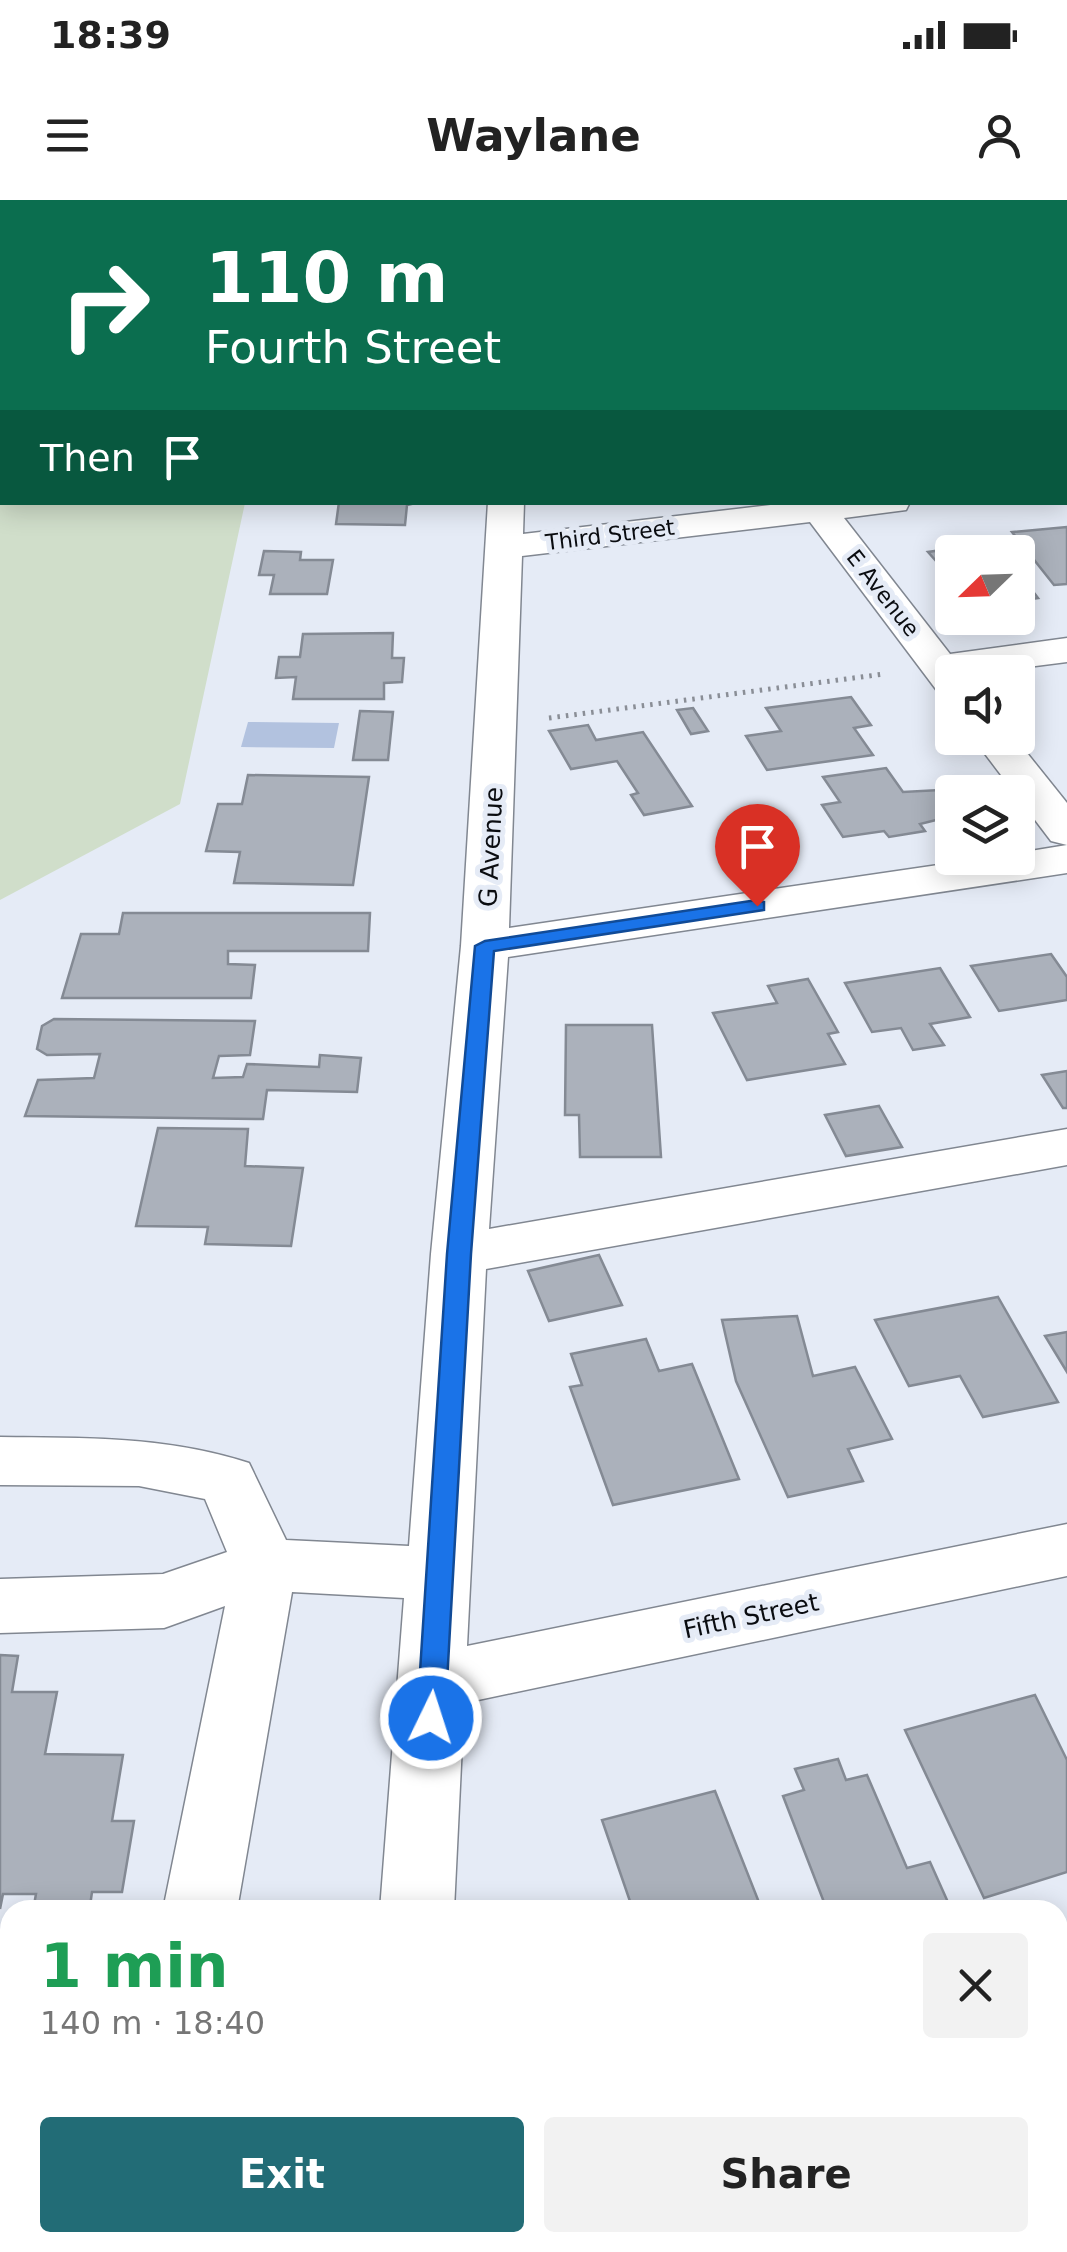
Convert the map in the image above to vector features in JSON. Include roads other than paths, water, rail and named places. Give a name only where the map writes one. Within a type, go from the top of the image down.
[{"type":"street","name":"Third Street","points":[[506,525],[847,505]]},
{"type":"street","name":"E Avenue","points":[[816,507],[935,661]]},
{"type":"street","name":"G Avenue","points":[[418,1900],[459,1254],[485,946],[506,525]]},
{"type":"street","points":[[1035,657],[1067,650]]},
{"type":"street","points":[[1007,755],[1067,832]]},
{"type":"street","points":[[485,946],[1067,859]]},
{"type":"street","points":[[459,1254],[1067,1147]]},
{"type":"street","points":[[0,1461],[139,1462],[227,1480],[265,1565],[202,1900]]},
{"type":"street","name":"Fifth Street","points":[[434,1679],[495,1670],[1067,1550]]},
{"type":"street","points":[[0,1606],[164,1601],[265,1565],[440,1574]]},
{"type":"water","points":[[248,722],[339,723],[334,748],[241,747]]}]
